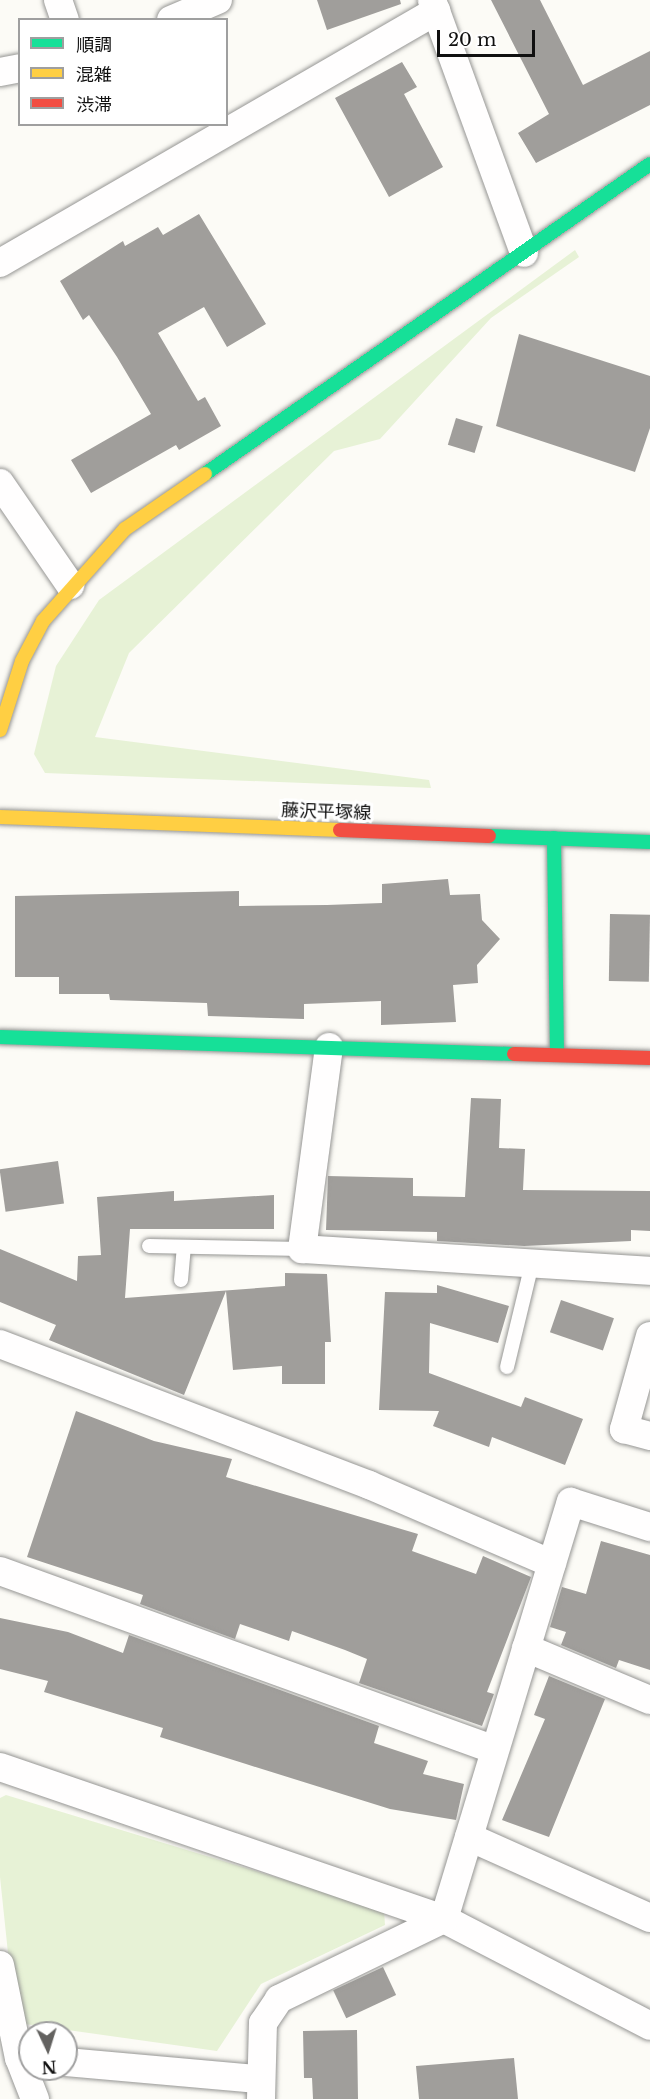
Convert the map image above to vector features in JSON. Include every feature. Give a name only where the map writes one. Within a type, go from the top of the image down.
[{"type":"street","points":[[58,0],[64,18]]},
{"type":"street","points":[[176,18],[218,0]]},
{"type":"street","points":[[0,263],[434,6],[524,253]]},
{"type":"street","points":[[0,72],[18,68]]},
{"type":"street","points":[[0,730],[22,661],[70,585],[125,529],[650,164]]},
{"type":"street","points":[[0,483],[70,585]]},
{"type":"street","name":"藤沢平塚線","points":[[0,817],[650,842]]},
{"type":"street","points":[[554,838],[557,1052]]},
{"type":"street","points":[[0,1037],[557,1052],[650,1058]]},
{"type":"street","points":[[329,1047],[302,1249],[650,1271]]},
{"type":"street","points":[[650,1336],[624,1429],[650,1436]]},
{"type":"street","points":[[0,1344],[369,1485],[552,1564]]},
{"type":"street","points":[[78,2064],[260,2089],[263,2023],[279,1999],[444,1919],[571,1502],[650,1527]]},
{"type":"street","points":[[0,1571],[495,1750]]},
{"type":"street","points":[[526,1648],[650,1700]]},
{"type":"street","points":[[0,1767],[444,1919],[650,2026]]},
{"type":"street","points":[[469,1837],[650,1918]]},
{"type":"street","points":[[0,1965],[18,2032]]},
{"type":"street","points":[[31,2081],[35,2099]]},
{"type":"lane","points":[[149,1246],[302,1249]]},
{"type":"lane","points":[[181,1280],[184,1247]]},
{"type":"lane","points":[[507,1366],[531,1264]]},
{"type":"green space","points":[[575,250],[579,257],[491,318],[380,439],[334,451],[129,653],[95,737],[429,780],[431,788],[45,773],[34,754],[56,666],[99,600]]},
{"type":"green space","points":[[6,1795],[384,1910],[385,1925],[261,1984],[217,2051],[78,2031],[78,2021],[23,2021],[14,2010],[0,1877],[0,1798]]},
{"type":"building","points":[[317,0],[400,0],[401,4],[327,30]]},
{"type":"building","points":[[491,0],[540,0],[583,85],[650,51],[650,105],[536,163],[518,133],[549,114]]},
{"type":"building","points":[[402,62],[417,87],[404,94],[443,167],[389,197],[335,98]]},
{"type":"building","points":[[199,214],[266,324],[227,347],[204,307],[158,333],[198,401],[205,397],[221,426],[179,450],[176,445],[91,493],[71,460],[151,414],[89,315],[83,320],[60,281],[123,241],[125,246],[158,227],[163,235]]},
{"type":"building","points":[[519,334],[650,376],[650,428],[635,472],[496,426]]},
{"type":"building","points":[[456,418],[483,426],[475,453],[448,445]]},
{"type":"building","points":[[448,879],[450,895],[480,894],[482,920],[500,939],[477,965],[478,983],[453,985],[456,1022],[381,1025],[381,1001],[304,1004],[304,1019],[208,1016],[207,1003],[110,1000],[109,994],[59,994],[59,977],[15,977],[15,896],[239,891],[239,906],[382,903],[382,884]]},
{"type":"building","points":[[610,914],[650,915],[649,982],[609,981]]},
{"type":"building","points":[[471,1098],[501,1099],[499,1148],[525,1149],[523,1190],[650,1191],[650,1231],[631,1230],[631,1241],[524,1246],[437,1241],[437,1232],[326,1230],[328,1176],[413,1178],[413,1196],[465,1197]]},
{"type":"building","points":[[58,1161],[64,1204],[6,1212],[0,1169]]},
{"type":"building","points":[[174,1191],[174,1201],[274,1195],[274,1229],[130,1229],[125,1298],[285,1286],[285,1273],[327,1274],[331,1342],[325,1342],[325,1384],[282,1384],[282,1366],[233,1370],[226,1291],[184,1395],[49,1340],[56,1325],[0,1302],[0,1249],[77,1281],[78,1256],[101,1255],[97,1197]]},
{"type":"building","points":[[437,1285],[509,1306],[498,1343],[430,1323],[429,1373],[521,1407],[525,1397],[583,1419],[565,1465],[492,1437],[489,1447],[433,1426],[439,1411],[379,1410],[385,1292],[437,1293]]},
{"type":"building","points":[[561,1300],[614,1318],[603,1350],[550,1332]]},
{"type":"building","points":[[76,1411],[154,1441],[232,1459],[226,1477],[418,1534],[412,1551],[476,1574],[483,1556],[531,1577],[487,1692],[494,1694],[482,1726],[359,1683],[367,1659],[345,1650],[292,1631],[289,1641],[240,1624],[235,1639],[140,1604],[143,1595],[27,1557]]},
{"type":"building","points":[[601,1541],[650,1555],[650,1670],[619,1660],[616,1668],[561,1645],[566,1632],[550,1627],[562,1587],[586,1594]]},
{"type":"building","points":[[0,1618],[68,1632],[123,1653],[129,1635],[379,1726],[374,1743],[428,1761],[423,1774],[464,1784],[456,1820],[390,1809],[160,1737],[163,1728],[44,1692],[48,1681],[0,1669]]},
{"type":"building","points":[[549,1676],[605,1699],[549,1837],[502,1820],[545,1719],[534,1715]]},
{"type":"building","points":[[383,1967],[396,1995],[346,2018],[333,1990]]},
{"type":"building","points":[[357,2030],[358,2099],[313,2099],[312,2078],[304,2078],[303,2031]]},
{"type":"building","points":[[514,2058],[518,2099],[419,2099],[416,2066]]},
{"type":"traffic: fast","points":[[205,474],[650,164]]},
{"type":"traffic: fast","points":[[489,836],[650,842]]},
{"type":"traffic: fast","points":[[554,838],[557,1052]]},
{"type":"traffic: fast","points":[[0,1037],[514,1054]]},
{"type":"traffic: slow","points":[[0,730],[22,661],[43,621],[125,529],[205,474]]},
{"type":"traffic: slow","points":[[0,817],[340,830]]},
{"type":"traffic: jam","points":[[340,830],[489,836]]},
{"type":"traffic: jam","points":[[514,1054],[650,1058]]}]
